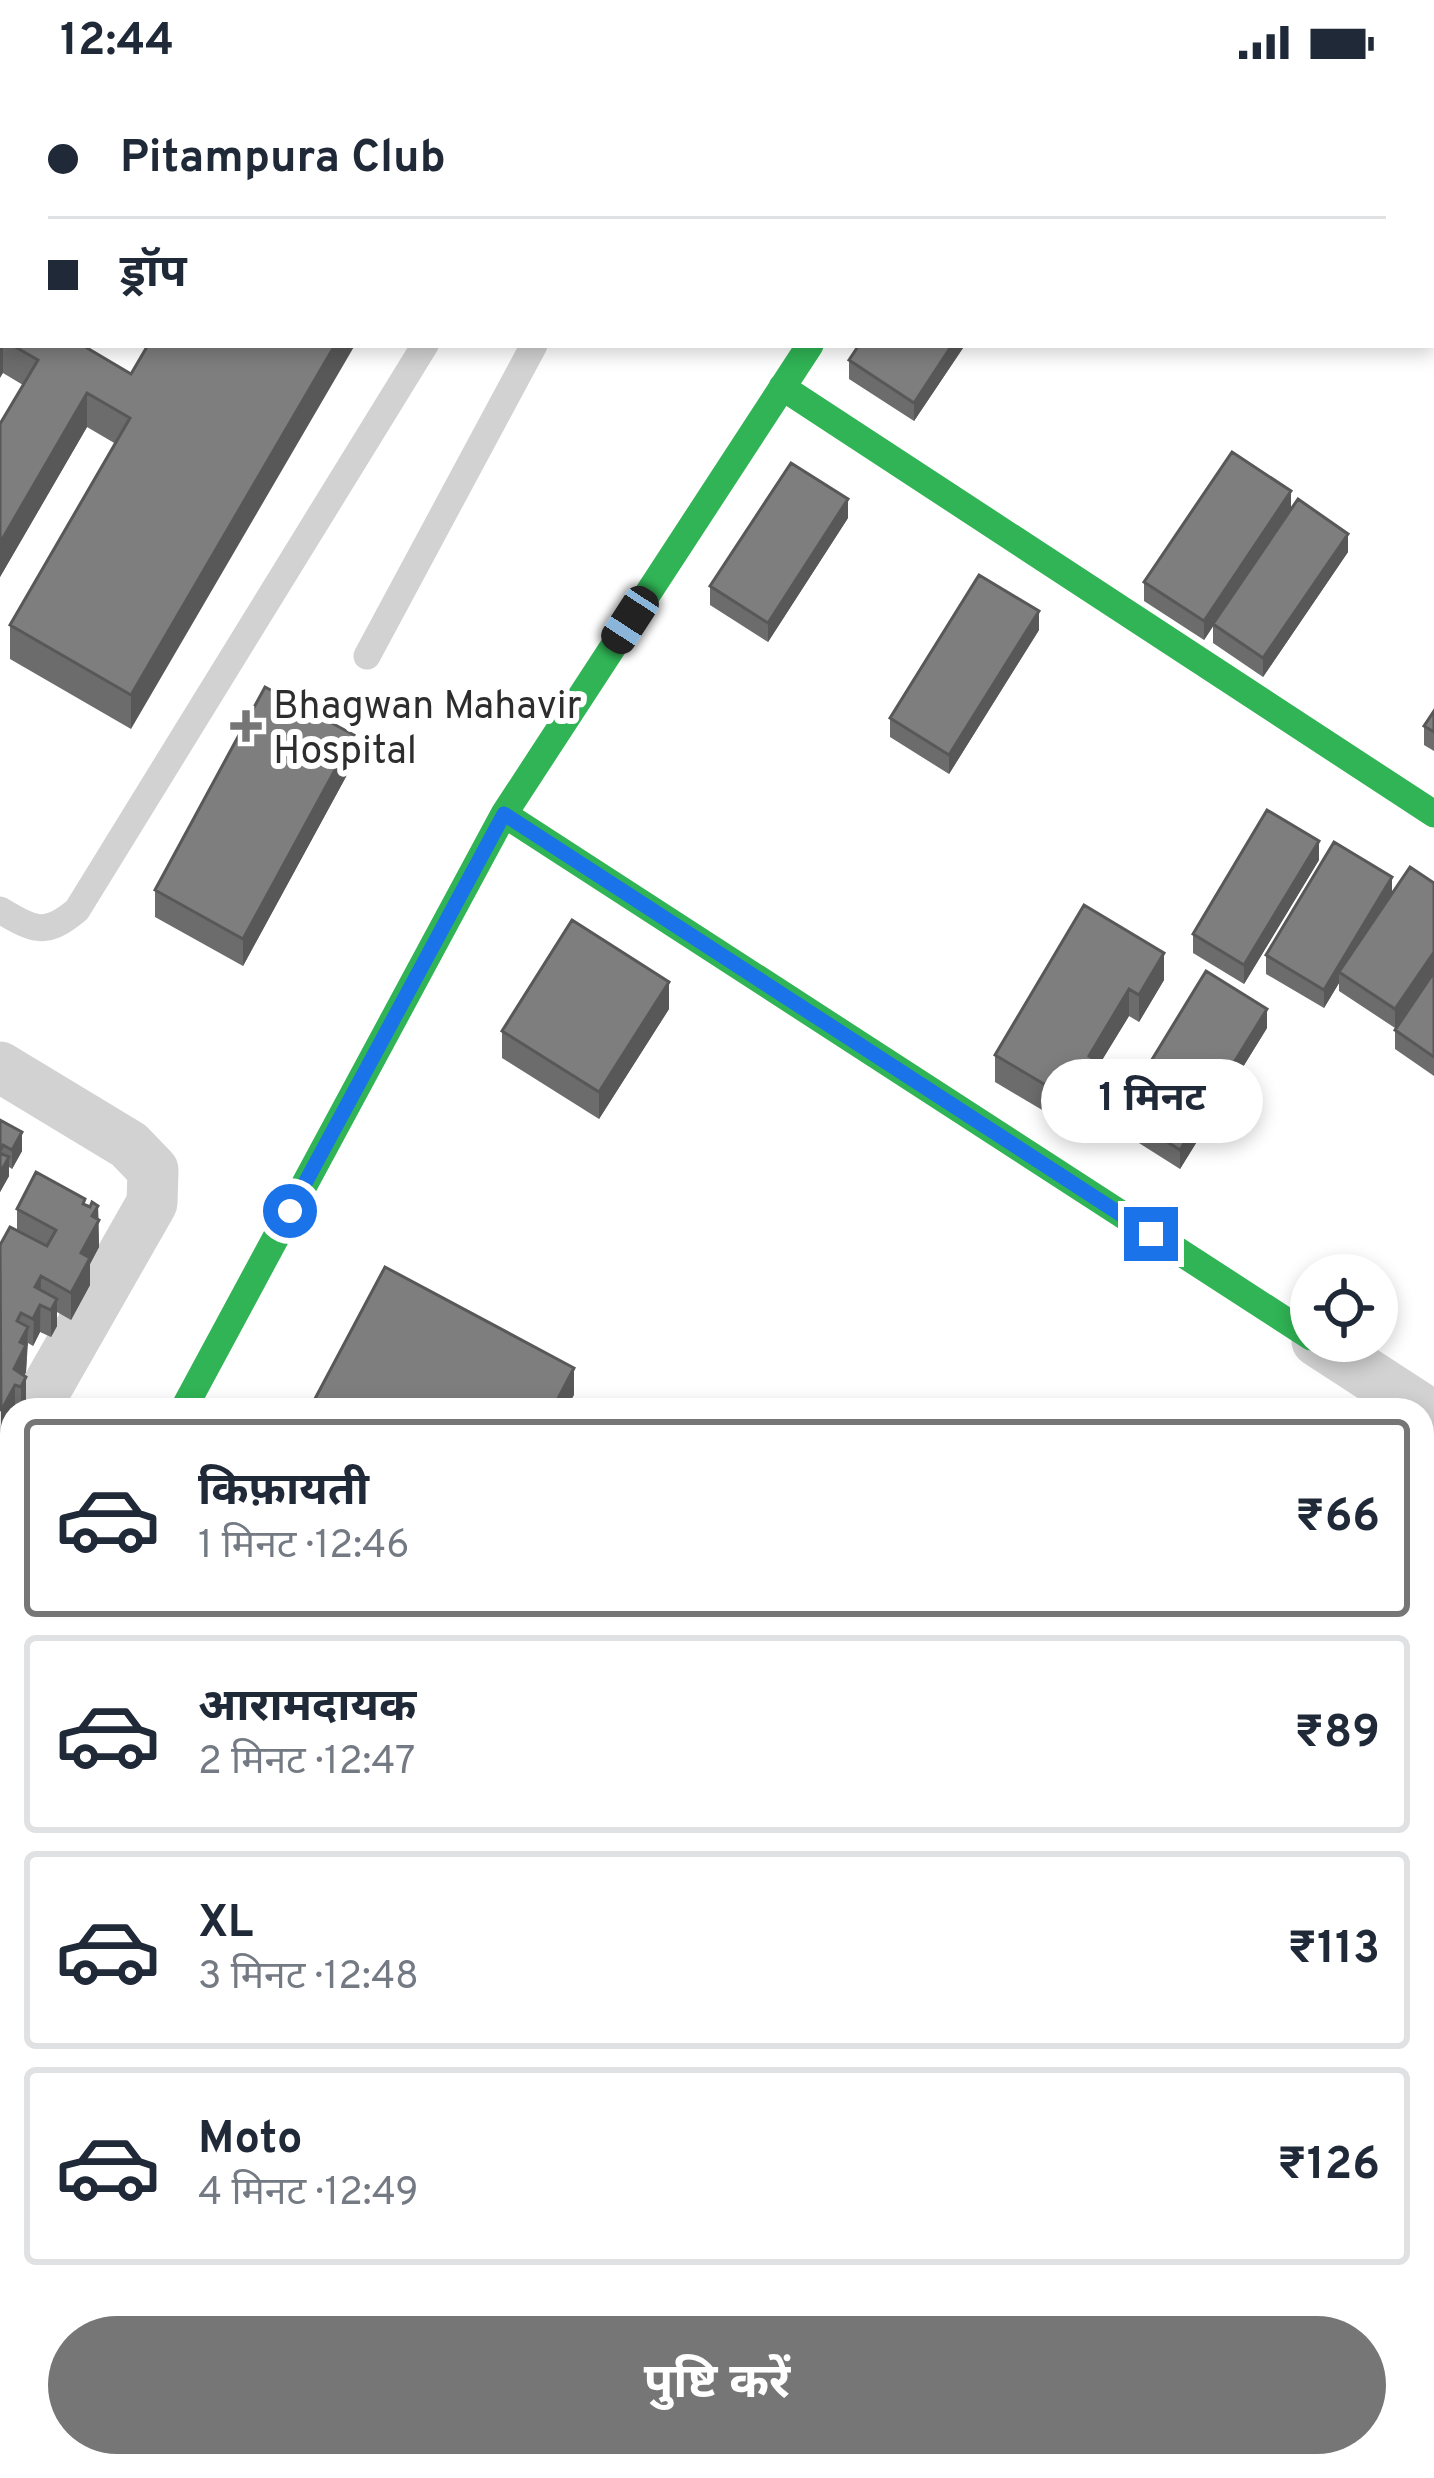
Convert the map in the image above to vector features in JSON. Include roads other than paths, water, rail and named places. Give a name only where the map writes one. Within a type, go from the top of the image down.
[{"type":"street","points":[[189,1398],[504,814],[808,348]]},
{"type":"street","points":[[782,388],[1434,814]]},
{"type":"street","points":[[504,814],[1290,1323]]},
{"type":"street","points":[[0,1067],[129,1145],[153,1170],[152,1203],[41,1398]]},
{"type":"street","points":[[1349,1362],[1405,1398]]},
{"type":"lane","points":[[0,910],[42,930],[60,924],[77,910],[422,348]]},
{"type":"lane","points":[[367,656],[532,348]]},
{"type":"place","name":"Bhagwan Mahavir Hospital","points":[[246,726]]}]
